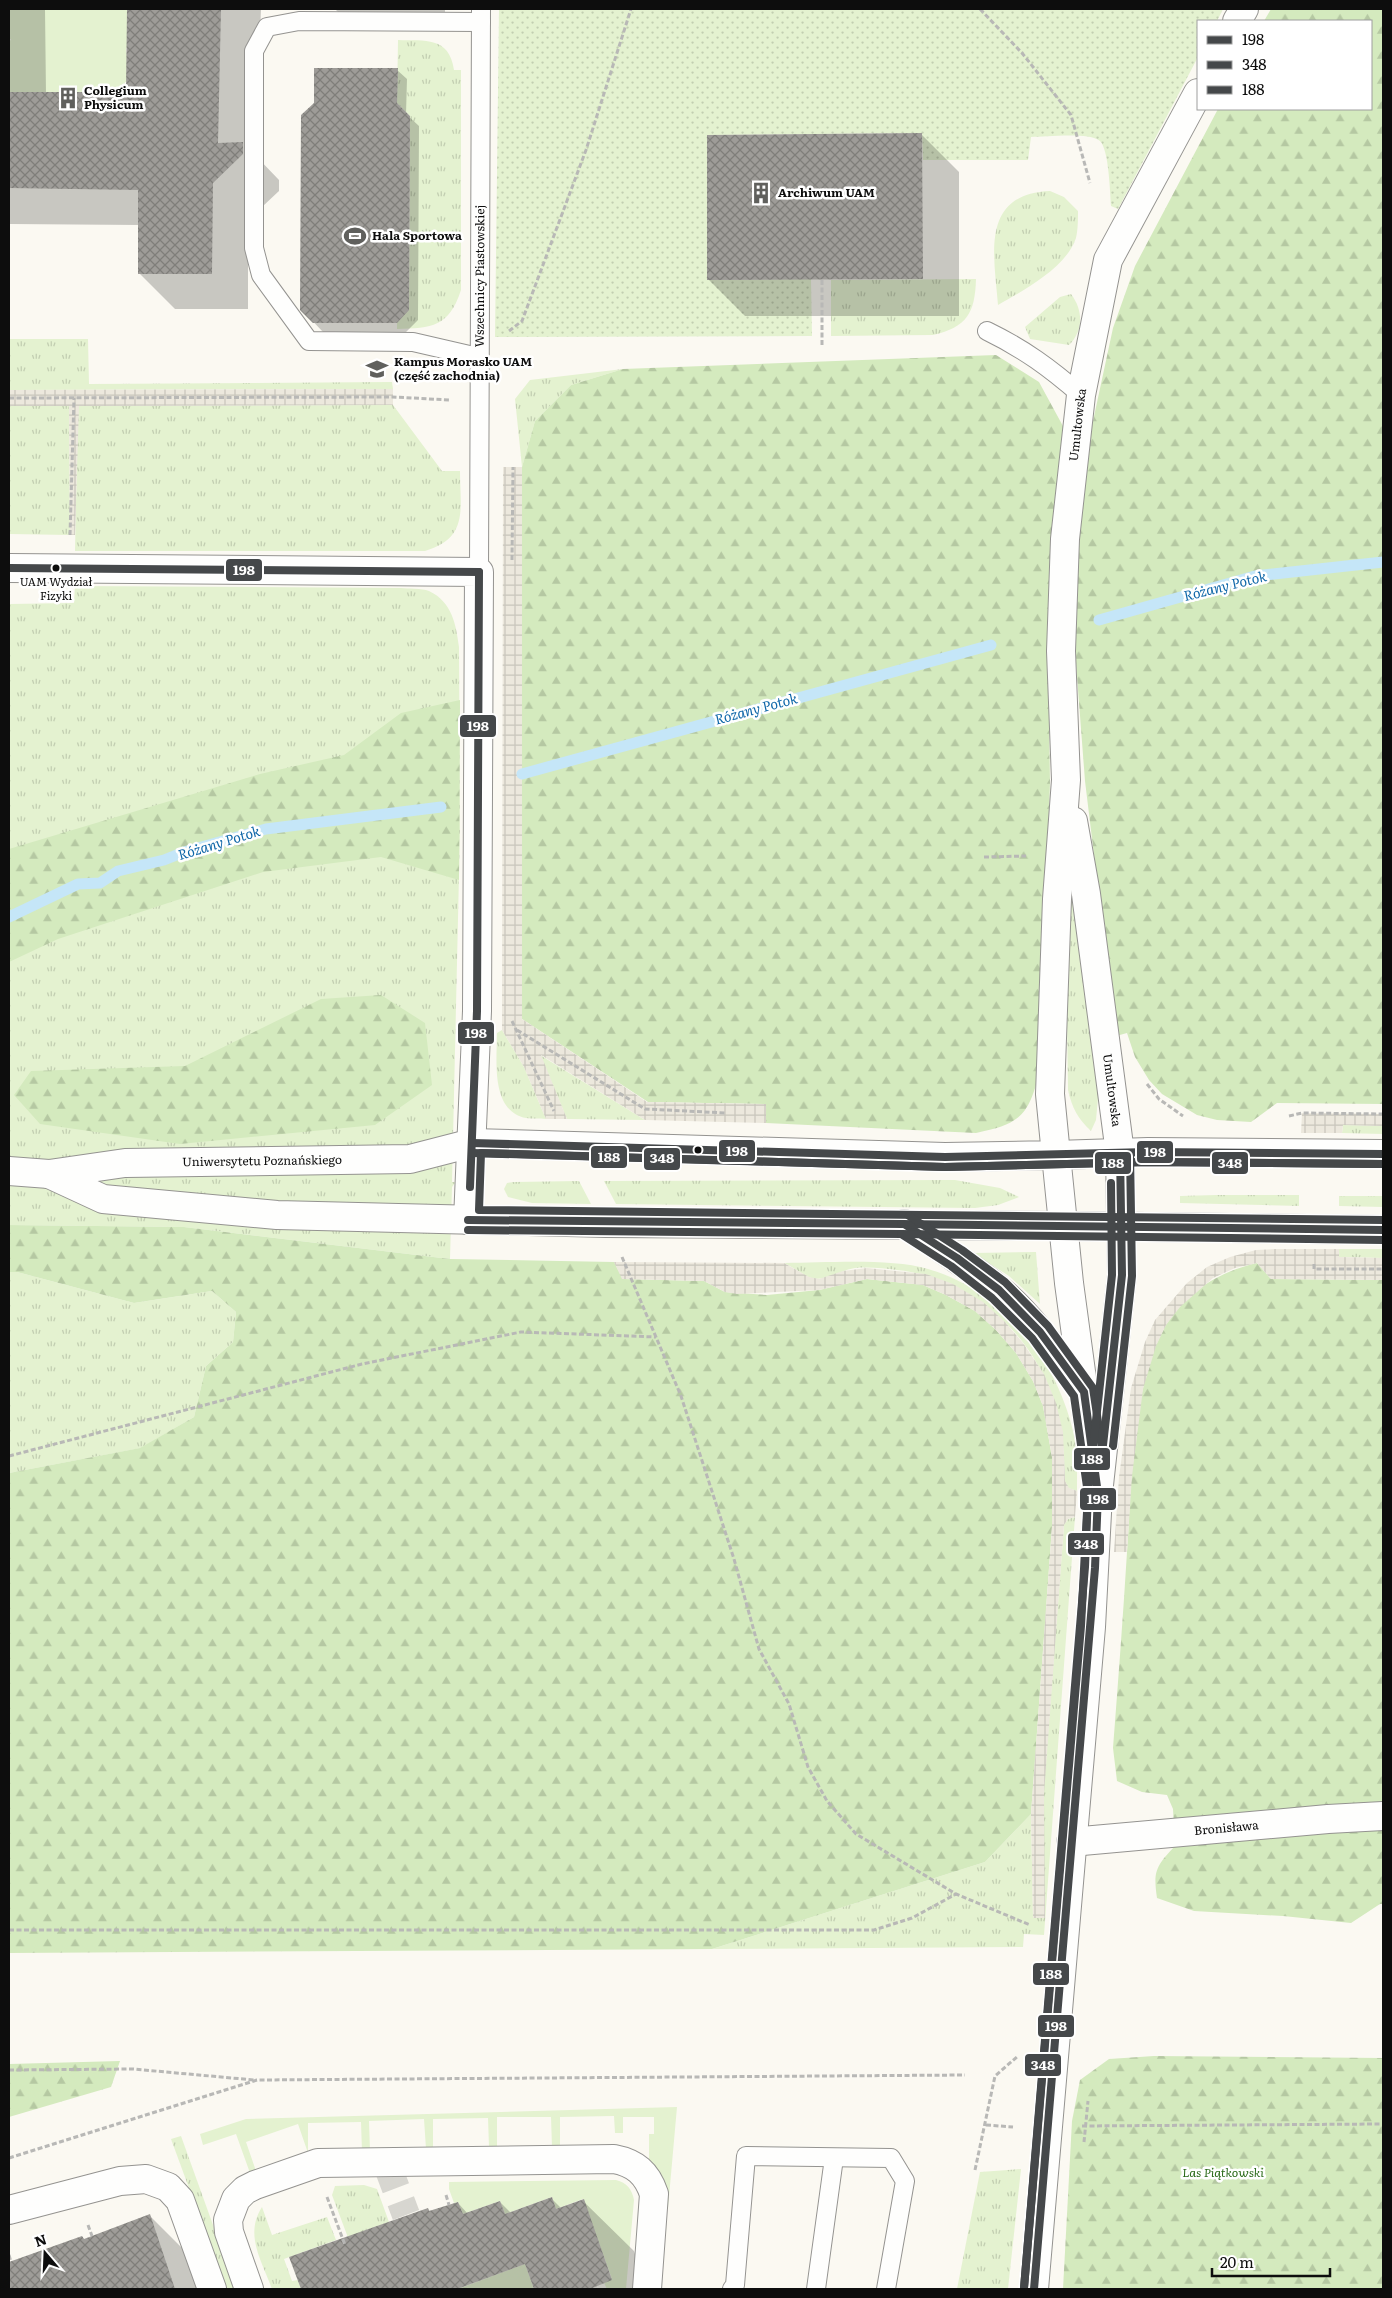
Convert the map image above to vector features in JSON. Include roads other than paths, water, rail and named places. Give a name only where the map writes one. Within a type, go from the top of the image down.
[{"type":"street","points":[[1238,20],[1244,9]]},
{"type":"street","name":"Umultowska","points":[[1098,1494],[1064,1226],[1050,1094],[1060,855],[1066,780],[1061,651],[1065,539],[1081,395],[1108,260],[1197,95]]},
{"type":"street","points":[[9,568],[479,572],[477,1011],[468,1220]]},
{"type":"street","name":"Umultowska","points":[[1034,2289],[1071,1842],[1092,1618],[1098,1494],[1122,1275],[1120,1153],[1086,894],[1066,780]]},
{"type":"street","name":"Uniwersytetu Poznańskiego","points":[[9,1171],[50,1174],[125,1163],[410,1159],[472,1143],[945,1157],[1120,1153],[1383,1154]]},
{"type":"street","name":"Uniwersytetu Poznańskiego","points":[[50,1174],[102,1199],[277,1216],[606,1223],[904,1224],[1383,1230]]},
{"type":"street","points":[[904,1224],[957,1258],[999,1290],[1040,1332],[1084,1392]]},
{"type":"street","name":"Bronisława","points":[[1071,1842],[1328,1819],[1383,1816]]},
{"type":"street","points":[[249,2289],[229,2232],[228,2220],[234,2204],[245,2190],[273,2179],[318,2163],[614,2159],[628,2162],[640,2169],[649,2180],[654,2194],[647,2289]]},
{"type":"street","points":[[9,2210],[120,2181],[146,2178],[168,2187],[180,2200],[212,2289]]},
{"type":"lane","name":"Wszechnicy Piastowskiej","points":[[479,572],[480,401],[478,357],[481,16]]},
{"type":"lane","points":[[478,357],[412,342],[309,341],[262,275],[254,248],[254,51],[267,27],[299,20],[481,16]]},
{"type":"lane","points":[[987,331],[1020,347],[1046,364],[1081,395]]},
{"type":"lane","points":[[732,2289],[735,2285],[746,2156],[891,2158],[905,2181],[886,2289]]},
{"type":"lane","points":[[816,2289],[834,2158]]},
{"type":"waterway","name":"Różany Potok","points":[[1099,620],[1255,576],[1383,562]]},
{"type":"waterway","name":"Różany Potok","points":[[522,774],[991,645]]},
{"type":"waterway","name":"Różany Potok","points":[[9,917],[78,884],[100,883],[118,871],[164,860],[184,852],[266,829],[441,807]]},
{"type":"tunnel","points":[[386,2162],[406,2215]]},
{"type":"place","name":"Collegium Physicum","points":[[68,98]]},
{"type":"place","name":"Archiwum UAM","points":[[761,193]]},
{"type":"place","name":"Hala Sportowa","points":[[355,236]]},
{"type":"place","name":"Kampus Morasko UAM (część zachodnia)","points":[[377,369]]},
{"type":"place","name":"UAM Wydział Fizyki","points":[[56,568]]},
{"type":"park label","name":"Las Piątkowski","points":[[1223,2173]]}]
